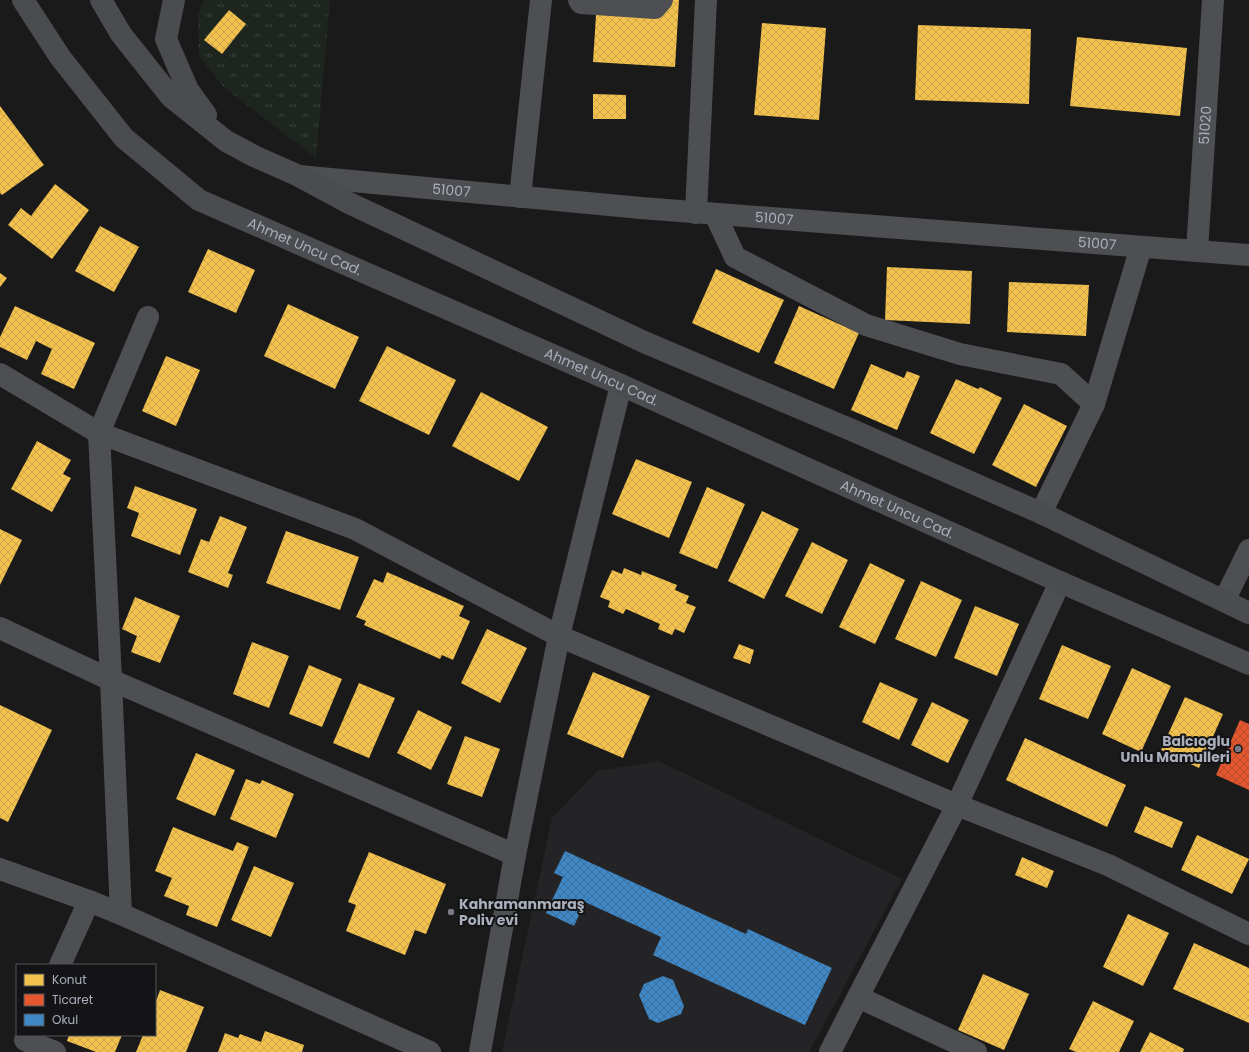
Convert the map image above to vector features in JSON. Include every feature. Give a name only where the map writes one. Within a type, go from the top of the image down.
[{"type":"main road","name":"Ahmet Uncu Cad.","points":[[23,0],[60,57],[124,138],[200,200],[621,385],[1060,582],[1249,664]]},
{"type":"main road","points":[[101,0],[120,34],[171,97],[226,141],[254,156],[300,176],[349,203],[644,342],[854,431],[1041,513],[1249,613]]},
{"type":"main road","points":[[174,0],[166,39],[188,90],[226,141]]},
{"type":"street","points":[[520,197],[541,0]]},
{"type":"street","points":[[579,0],[581,3],[655,8],[662,0]]},
{"type":"street","points":[[706,0],[706,213],[735,257],[866,325],[960,354],[1060,374],[1094,404]]},
{"type":"street","name":"51020","points":[[1197,251],[1213,0]]},
{"type":"street","name":"51007","points":[[300,176],[706,213],[1249,255]]},
{"type":"street","points":[[1041,513],[1094,404],[1141,247]]},
{"type":"street","points":[[120,914],[99,432],[148,318]]},
{"type":"street","points":[[0,374],[99,432],[355,529],[559,636],[957,805],[1108,865],[1249,934]]},
{"type":"street","points":[[480,1052],[515,855],[559,636],[621,385]]},
{"type":"street","points":[[1224,601],[1249,550]]},
{"type":"street","points":[[830,1052],[957,805],[1060,582]]},
{"type":"street","points":[[0,628],[111,680],[515,855]]},
{"type":"street","points":[[0,869],[89,901],[120,914],[430,1052]]},
{"type":"street","points":[[60,964],[89,901]]},
{"type":"street","points":[[858,997],[976,1052]]},
{"type":"street","points":[[24,1042],[55,1052]]},
{"type":"shaded area","points":[[659,761],[902,879],[809,1052],[502,1052],[552,818],[597,771]]},
{"type":"green space","points":[[204,0],[330,0],[316,158],[224,87],[199,57],[198,14]]},
{"type":"building: Konut","points":[[597,0],[679,0],[675,67],[593,62]]},
{"type":"building: Konut","points":[[229,10],[246,24],[222,54],[204,40]]},
{"type":"building: Konut","points":[[762,23],[826,28],[819,120],[754,115]]},
{"type":"building: Konut","points":[[918,25],[1031,29],[1029,104],[915,100]]},
{"type":"building: Konut","points":[[1077,37],[1187,48],[1180,116],[1070,106]]},
{"type":"building: Konut","points":[[593,94],[626,95],[626,119],[593,119]]},
{"type":"building: Konut","points":[[0,106],[44,165],[2,195],[0,193]]},
{"type":"building: Konut","points":[[55,184],[89,210],[52,259],[8,225],[21,208],[31,216]]},
{"type":"building: Konut","points":[[100,226],[139,247],[114,292],[75,271]]},
{"type":"building: Konut","points":[[208,249],[255,270],[236,313],[188,292]]},
{"type":"building: Konut","points":[[887,267],[972,271],[970,324],[885,320]]},
{"type":"building: Konut","points":[[716,269],[784,300],[759,353],[692,323]]},
{"type":"building: Konut","points":[[0,273],[7,278],[0,287]]},
{"type":"building: Konut","points":[[1009,282],[1089,285],[1086,336],[1007,332]]},
{"type":"building: Konut","points":[[288,304],[359,337],[335,389],[264,356]]},
{"type":"building: Konut","points":[[15,306],[95,343],[74,389],[41,374],[52,349],[36,341],[27,360],[0,347],[0,337]]},
{"type":"building: Konut","points":[[799,306],[859,333],[834,389],[774,363]]},
{"type":"building: Konut","points":[[387,346],[456,380],[429,435],[359,401]]},
{"type":"building: Konut","points":[[166,356],[200,370],[176,426],[142,411]]},
{"type":"building: Konut","points":[[871,364],[904,378],[907,371],[920,376],[897,430],[851,410]]},
{"type":"building: Konut","points":[[956,379],[978,389],[980,387],[1002,398],[974,454],[930,433]]},
{"type":"building: Konut","points":[[481,392],[548,427],[519,481],[452,446]]},
{"type":"building: Konut","points":[[1024,404],[1067,426],[1036,487],[992,465]]},
{"type":"building: Konut","points":[[37,441],[71,460],[63,474],[71,478],[52,512],[11,489]]},
{"type":"building: Konut","points":[[636,459],[692,482],[669,538],[612,514]]},
{"type":"building: Konut","points":[[135,486],[197,509],[180,555],[131,536],[139,513],[127,508]]},
{"type":"building: Konut","points":[[707,487],[745,504],[717,569],[679,553]]},
{"type":"building: Konut","points":[[762,511],[799,529],[764,599],[728,581]]},
{"type":"building: Konut","points":[[220,516],[247,527],[228,573],[233,575],[228,588],[188,572],[201,539],[209,542]]},
{"type":"building: Konut","points":[[0,529],[22,540],[0,585]]},
{"type":"building: Konut","points":[[286,531],[359,557],[340,610],[266,583]]},
{"type":"building: Konut","points":[[812,542],[848,560],[822,614],[785,596]]},
{"type":"building: Konut","points":[[870,563],[905,580],[875,644],[839,627]]},
{"type":"building: Konut","points":[[624,568],[641,575],[642,571],[677,585],[675,590],[689,596],[686,603],[696,607],[684,633],[675,629],[672,635],[658,629],[660,624],[626,609],[623,614],[608,607],[610,601],[600,597],[612,570],[622,574]]},
{"type":"building: Konut","points":[[387,572],[464,606],[459,616],[470,621],[453,660],[442,655],[440,659],[364,625],[366,621],[356,617],[374,579],[383,583]]},
{"type":"building: Konut","points":[[921,581],[962,600],[936,657],[895,639]]},
{"type":"building: Konut","points":[[135,597],[180,616],[160,663],[131,652],[137,636],[122,629]]},
{"type":"building: Konut","points":[[975,606],[1019,624],[997,676],[954,658]]},
{"type":"building: Konut","points":[[487,629],[527,648],[500,703],[461,683]]},
{"type":"building: Konut","points":[[252,642],[289,656],[269,708],[233,694]]},
{"type":"building: Konut","points":[[739,644],[754,650],[750,664],[733,658]]},
{"type":"building: Konut","points":[[1062,645],[1111,666],[1088,719],[1039,699]]},
{"type":"building: Konut","points":[[309,665],[342,679],[322,727],[289,714]]},
{"type":"building: Konut","points":[[1132,668],[1171,686],[1141,752],[1102,734]]},
{"type":"building: Konut","points":[[593,672],[650,696],[623,758],[567,734]]},
{"type":"building: Konut","points":[[880,682],[918,699],[899,740],[862,722]]},
{"type":"building: Konut","points":[[359,683],[395,698],[369,758],[333,743]]},
{"type":"building: Konut","points":[[1185,697],[1223,714],[1199,768],[1161,750]]},
{"type":"building: Konut","points":[[932,702],[969,720],[948,763],[911,745]]},
{"type":"building: Konut","points":[[0,705],[52,730],[8,822],[0,818]]},
{"type":"building: Konut","points":[[418,710],[452,727],[431,770],[397,753]]},
{"type":"building: Konut","points":[[465,736],[500,749],[482,797],[447,784]]},
{"type":"building: Konut","points":[[1025,738],[1126,785],[1107,827],[1006,780]]},
{"type":"building: Konut","points":[[196,753],[235,770],[215,816],[176,799]]},
{"type":"building: Konut","points":[[246,779],[260,784],[262,780],[294,794],[276,838],[230,819]]},
{"type":"building: Konut","points":[[1145,806],[1183,822],[1172,848],[1134,832]]},
{"type":"building: Konut","points":[[173,827],[233,851],[237,842],[249,847],[217,927],[186,915],[189,906],[164,896],[172,878],[155,871]]},
{"type":"building: Konut","points":[[1197,835],[1249,859],[1232,894],[1181,870]]},
{"type":"building: Konut","points":[[369,852],[446,884],[426,934],[415,930],[405,955],[346,931],[356,905],[348,902]]},
{"type":"building: Konut","points":[[1022,857],[1054,871],[1047,888],[1015,875]]},
{"type":"building: Konut","points":[[254,866],[294,883],[271,937],[231,920]]},
{"type":"building: Konut","points":[[1128,914],[1169,933],[1143,986],[1103,967]]},
{"type":"building: Konut","points":[[1194,943],[1249,968],[1249,1023],[1173,989]]},
{"type":"building: Konut","points":[[983,974],[1029,994],[1004,1050],[958,1030]]},
{"type":"building: Konut","points":[[160,990],[204,1007],[186,1052],[136,1052],[143,1036],[156,1036],[156,1001]]},
{"type":"building: Konut","points":[[1093,1001],[1134,1021],[1119,1052],[1076,1052],[1069,1049]]},
{"type":"building: Konut","points":[[265,1031],[304,1045],[302,1052],[218,1052],[225,1033],[238,1038],[240,1034],[261,1042]]},
{"type":"building: Konut","points":[[1150,1032],[1184,1049],[1183,1052],[1140,1052]]},
{"type":"building: Konut","points":[[69,1036],[122,1036],[115,1052],[96,1052],[67,1041]]},
{"type":"building: Ticaret","name":"Balcıoglu Unlu Mamulleri","points":[[1240,720],[1249,724],[1249,790],[1216,775]]},
{"type":"building: Okul","points":[[565,851],[746,934],[748,929],[832,968],[805,1025],[653,955],[661,937],[585,902],[574,926],[546,913],[563,877],[554,873]]},
{"type":"building: Okul","points":[[663,976],[673,980],[684,1006],[681,1014],[658,1023],[649,1019],[639,995],[644,984]]},
{"type":"place","name":"Balcıoglu Unlu Mamulleri","points":[[1238,749]]},
{"type":"place","name":"Kahramanmaraş Poliv evi","points":[[451,912]]}]
